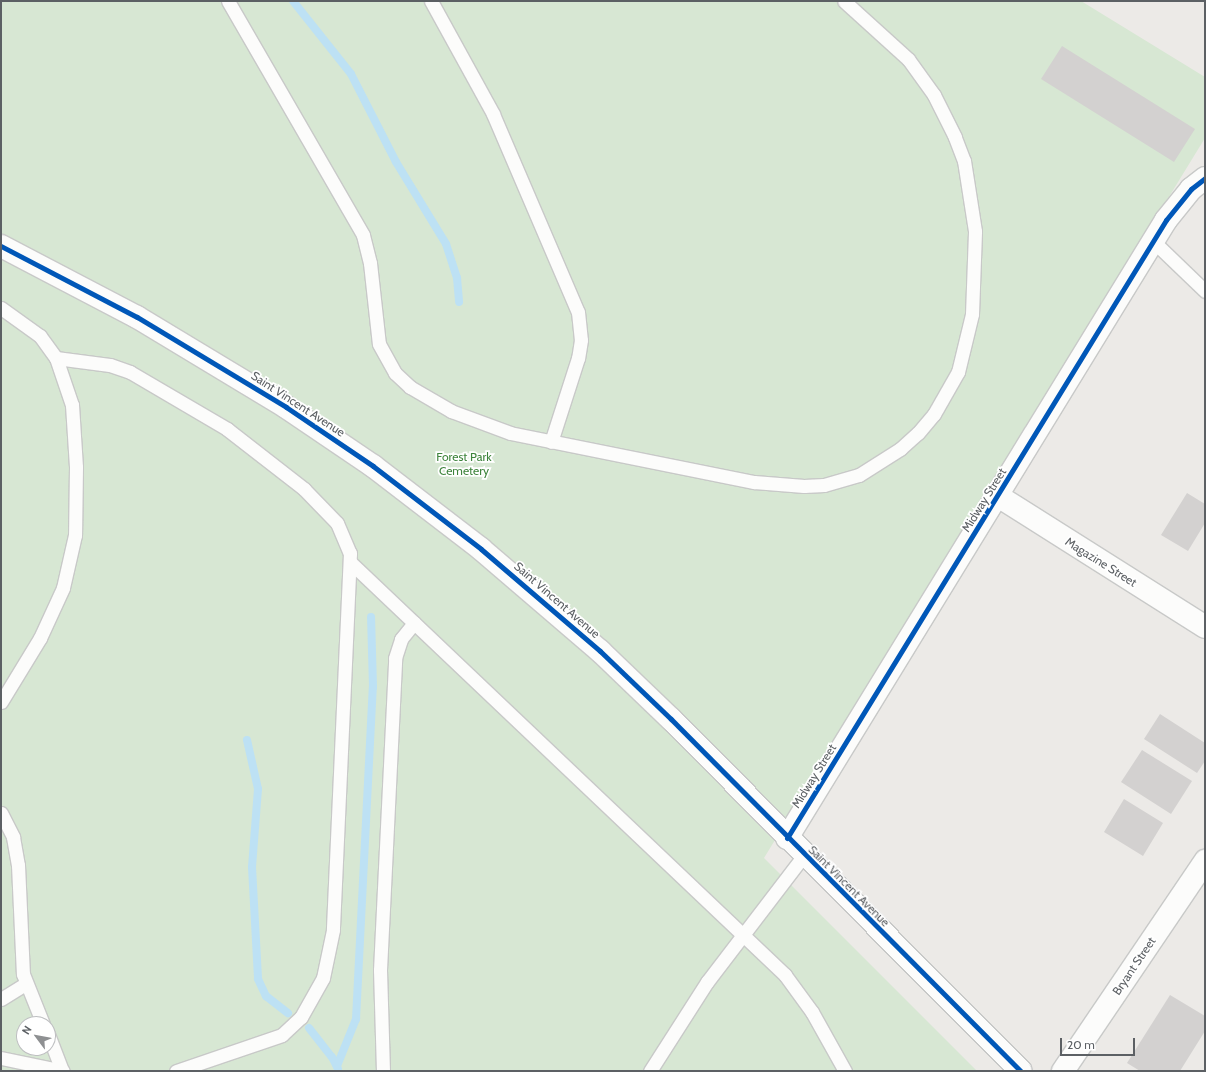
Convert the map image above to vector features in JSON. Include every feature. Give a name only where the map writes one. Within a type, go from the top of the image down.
[{"type":"street","name":"Midway Street","points":[[787,838],[1153,241],[1178,203],[1205,178]]},
{"type":"street","name":"Saint Vincent Avenue","points":[[1,246],[177,340],[286,407],[373,466],[493,559],[600,651],[1020,1071]]},
{"type":"street","name":"Magazine Street","points":[[998,496],[1205,627]]},
{"type":"street","name":"Bryant Street","points":[[1063,1071],[1205,861]]},
{"type":"lane","points":[[228,1],[363,235],[370,263],[379,344],[395,373],[428,399],[471,420],[551,442],[754,482],[782,486],[824,485],[859,475],[900,449],[934,414],[958,372],[972,314],[975,231],[964,161],[955,138],[922,76],[893,44],[844,1]]},
{"type":"lane","points":[[431,1],[493,114],[578,312],[581,340],[578,358],[551,442]]},
{"type":"lane","points":[[1153,241],[1205,291]]},
{"type":"lane","points":[[1,308],[40,336],[56,358],[68,390],[75,424],[76,535],[73,555],[63,588],[49,620],[1,702]]},
{"type":"lane","points":[[56,358],[110,365],[130,372],[238,436],[295,481],[337,523],[348,542],[350,562],[333,935],[323,978],[301,1017],[282,1035],[176,1071]]},
{"type":"lane","points":[[350,562],[741,935],[776,965],[795,986],[845,1071]]},
{"type":"lane","points":[[383,1071],[380,970],[394,658],[402,640],[414,623]]},
{"type":"lane","points":[[1,813],[13,837],[18,865],[25,984],[39,1016]]},
{"type":"lane","points":[[650,1071],[741,935],[804,855]]},
{"type":"lane","points":[[1,999],[25,984]]},
{"type":"lane","points":[[56,1055],[62,1071]]},
{"type":"lane","points":[[1,1058],[62,1071]]},
{"type":"green space","name":"Forest Park Cemetery","points":[[1,1],[1081,1],[1205,77],[1205,138],[764,858],[977,1071],[1,1071]]},
{"type":"building","points":[[1062,46],[1195,129],[1174,162],[1041,79]]},
{"type":"building","points":[[1187,493],[1205,504],[1205,523],[1188,551],[1161,535]]},
{"type":"building","points":[[1160,714],[1205,743],[1205,761],[1197,773],[1144,739]]},
{"type":"building","points":[[1142,750],[1192,781],[1171,814],[1121,782]]},
{"type":"building","points":[[1124,799],[1163,823],[1143,856],[1104,832]]},
{"type":"building","points":[[1170,995],[1205,1016],[1205,1031],[1180,1071],[1140,1071],[1127,1063]]},
{"type":"waterway","points":[[293,1],[351,74],[396,162],[446,244],[457,278],[459,302]]},
{"type":"waterway","points":[[337,1066],[356,1019],[373,687],[371,617]]},
{"type":"waterway","points":[[247,740],[258,789],[252,867],[258,979],[266,996],[288,1013]]},
{"type":"waterway","points":[[309,1028],[332,1057],[338,1069]]},
{"type":"cycle path","points":[[787,838],[1166,220],[1191,189],[1205,178]]},
{"type":"cycle path","points":[[1,246],[137,317],[286,407],[373,466],[481,549],[600,651],[671,719],[1020,1071]]}]
